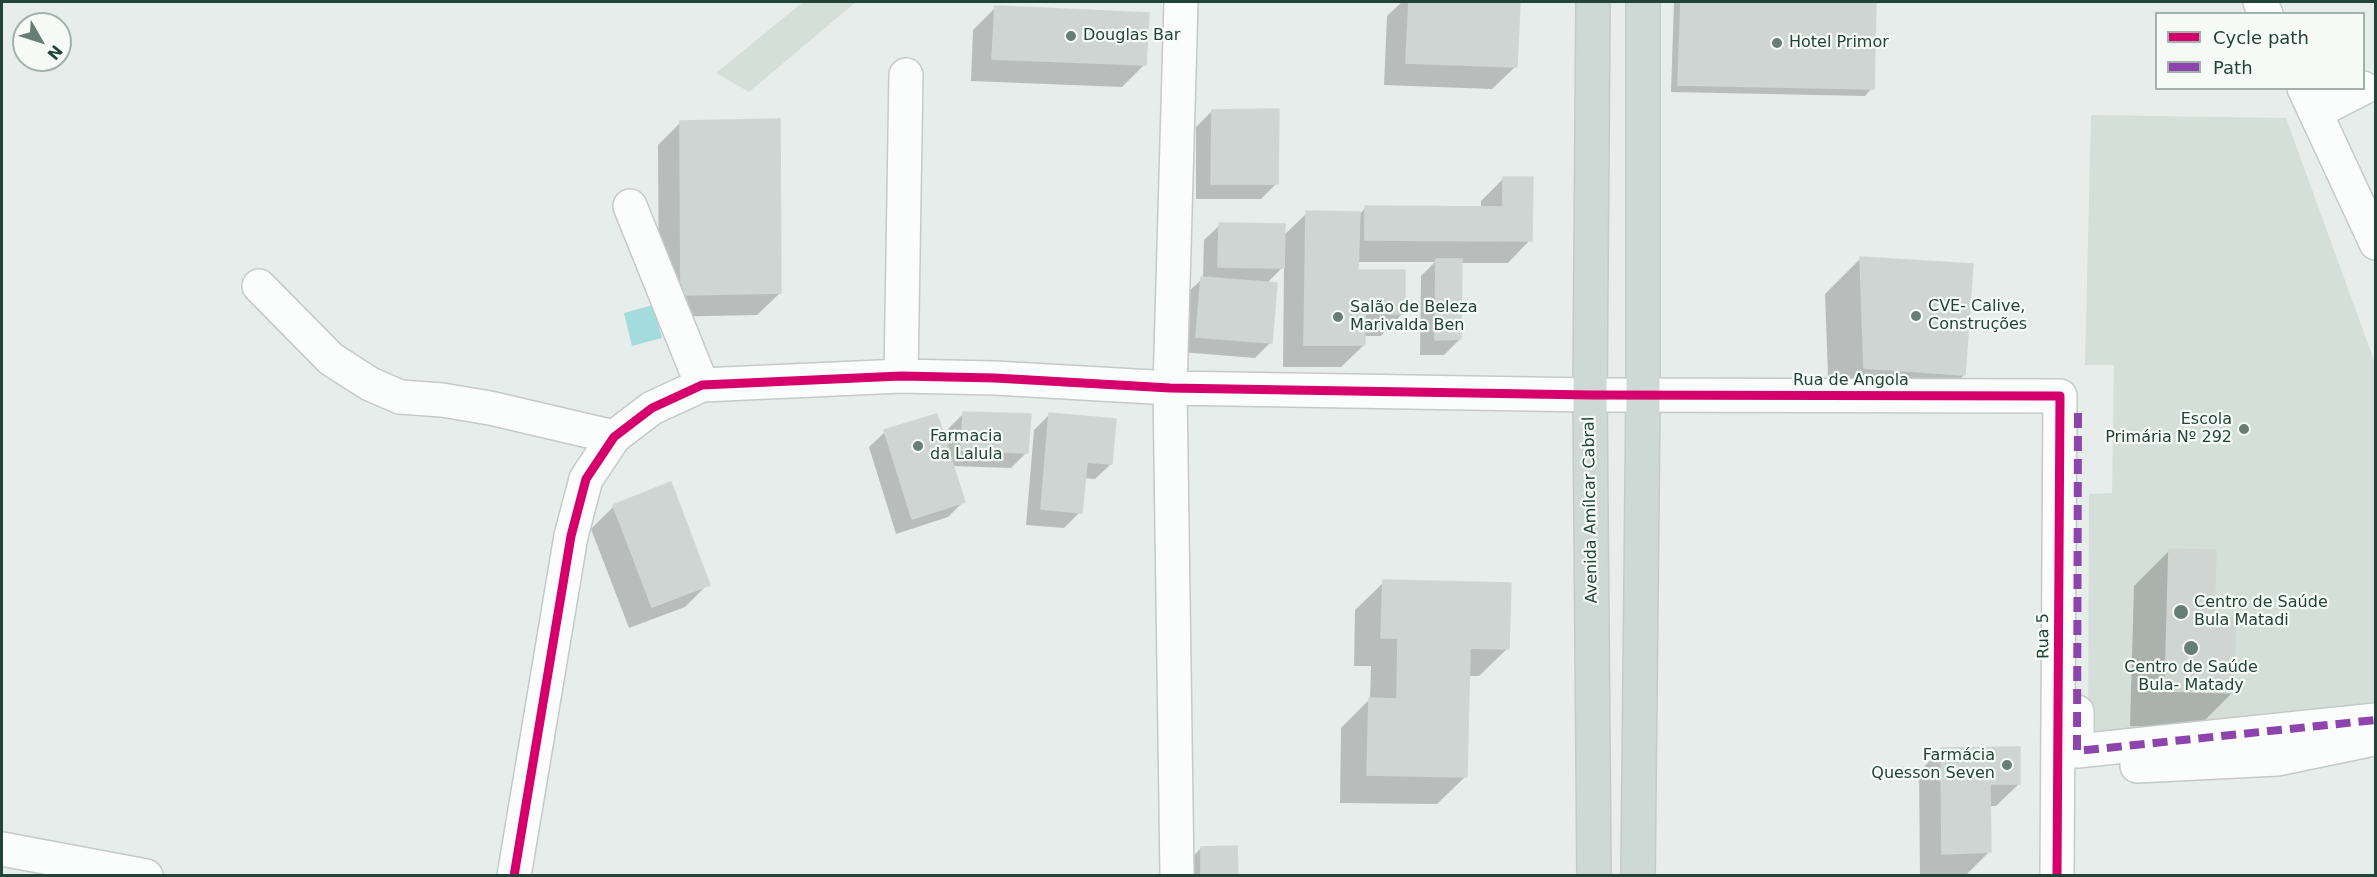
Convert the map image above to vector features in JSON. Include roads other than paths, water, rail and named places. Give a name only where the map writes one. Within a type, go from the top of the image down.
[{"type":"main road","name":"Avenida Amílcar Cabral","points":[[1593,2],[1590,395],[1594,876]]},
{"type":"main road","points":[[1638,876],[1643,395],[1643,2]]},
{"type":"street","points":[[1177,876],[1170,388],[1181,2]]},
{"type":"street","points":[[901,376],[906,75]]},
{"type":"street","points":[[2354,90],[2310,100],[2376,243]]},
{"type":"street","points":[[514,876],[571,536],[586,479],[614,437],[652,408],[702,385],[630,206]]},
{"type":"street","points":[[259,286],[331,359],[370,384],[400,397],[442,400],[490,408],[614,437]]},
{"type":"street","name":"Rua de Angola","points":[[702,385],[901,376],[995,378],[1170,388],[2069,404]]},
{"type":"street","points":[[2069,404],[2077,751],[2376,720]]},
{"type":"street","name":"Rua 5","points":[[2057,876],[2069,404]]},
{"type":"street","points":[[2059,769],[2277,759],[2376,739]]},
{"type":"street","points":[[2,849],[146,876]]},
{"type":"water","points":[[653,305],[662,338],[632,346],[624,313]]},
{"type":"place","name":"Douglas Bar","points":[[1071,36]]},
{"type":"place","name":"Hotel Primor","points":[[1777,43]]},
{"type":"place","name":"CVE- Calive, Construções","points":[[1916,316]]},
{"type":"place","name":"Salão de Beleza Marivalda Ben","points":[[1338,317]]},
{"type":"place","name":"Escola Primária Nº 292","points":[[2244,429]]},
{"type":"place","name":"Farmacia da Lalula","points":[[918,446]]},
{"type":"place","name":"Centro de Saúde Bula Matadi","points":[[2181,612]]},
{"type":"place","name":"Centro de Saúde Bula- Matady","points":[[2191,648]]},
{"type":"place","name":"Farmácia Quesson Seven","points":[[2007,765]]}]
